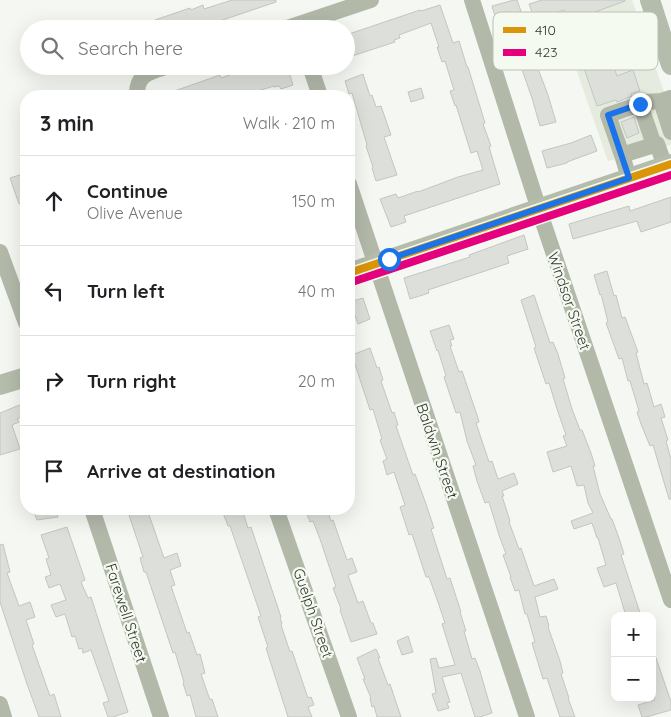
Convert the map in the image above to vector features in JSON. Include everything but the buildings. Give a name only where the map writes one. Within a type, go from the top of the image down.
[{"type":"main road","points":[[650,0],[656,12]]},
{"type":"main road","points":[[658,15],[665,29],[671,65]]},
{"type":"main road","points":[[355,271],[668,165]]},
{"type":"main road","points":[[0,385],[20,379]]},
{"type":"street","points":[[313,20],[371,0]]},
{"type":"street","name":"Windsor Street","points":[[472,0],[493,66]]},
{"type":"street","name":"Windsor Street","points":[[494,70],[538,208],[671,600]]},
{"type":"street","points":[[136,90],[140,80],[145,75]]},
{"type":"street","points":[[313,75],[318,90]]},
{"type":"street","points":[[629,178],[608,115],[646,102],[666,99],[661,134],[668,165]]},
{"type":"street","points":[[640,104],[661,134]]},
{"type":"street","points":[[622,156],[661,134]]},
{"type":"street","name":"Baldwin Street","points":[[355,202],[527,717]]},
{"type":"street","points":[[0,252],[20,307]]},
{"type":"street","name":"Farewell Street","points":[[94,515],[161,717]]},
{"type":"street","name":"Guelph Street","points":[[278,515],[349,717]]},
{"type":"street","points":[[0,704],[4,717]]},
{"type":"shaded area","points":[[552,0],[632,0],[636,12],[556,12]]},
{"type":"shaded area","points":[[576,70],[656,70],[671,112],[671,145],[608,161]]},
{"type":"transit line","name":"410","points":[[355,271],[671,164]]},
{"type":"transit line","name":"423","points":[[355,281],[671,175]]},
{"type":"route","points":[[389,259],[629,178],[608,115],[640,104]]}]
